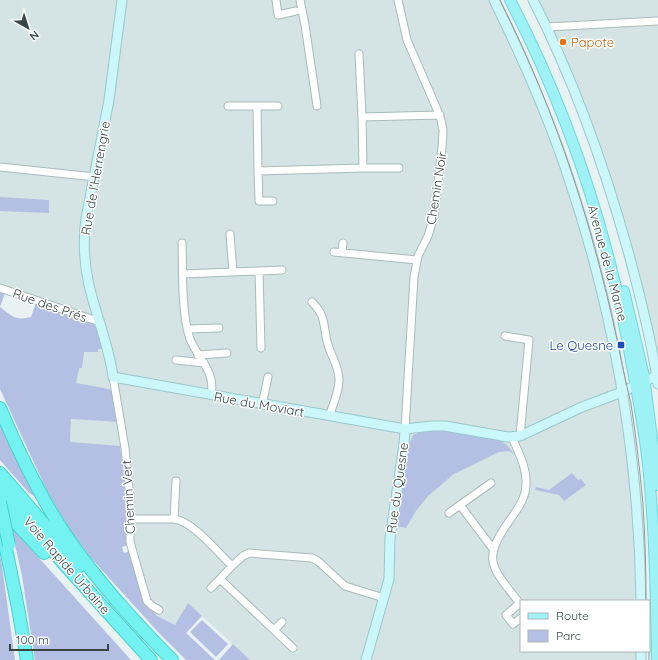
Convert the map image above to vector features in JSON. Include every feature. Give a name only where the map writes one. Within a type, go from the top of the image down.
[{"type":"highway","points":[[0,408],[28,470],[49,509],[76,550],[118,603],[172,660]]},
{"type":"highway","name":"Voie Rapide Urbaine","points":[[0,473],[76,562],[118,603]]},
{"type":"highway","name":"Voie Rapide Urbaine","points":[[0,488],[60,559],[151,660]]},
{"type":"highway","points":[[0,502],[27,660]]},
{"type":"highway","points":[[0,506],[146,660]]},
{"type":"highway","points":[[0,520],[22,608],[31,660]]},
{"type":"main road","name":"Avenue de la Marne","points":[[510,0],[528,35],[558,103],[595,208],[640,383],[658,485]]},
{"type":"main road","name":"Avenue de la Marne","points":[[518,0],[559,89],[591,174],[608,230],[631,317],[640,383],[649,474],[655,557],[657,660]]},
{"type":"street","name":"Rue de l'Herrengrie","points":[[113,377],[109,353],[88,279],[85,252],[86,218],[110,93],[122,0]]},
{"type":"street","points":[[276,0],[278,15],[296,11]]},
{"type":"street","points":[[300,0],[317,106]]},
{"type":"street","name":"Chemin Noir","points":[[398,0],[406,40],[440,115],[443,141],[434,216],[428,236],[417,260],[413,291],[405,429]]},
{"type":"street","name":"Avenue de la Marne","points":[[494,0],[536,90],[570,181],[601,288],[622,392],[635,489],[641,600]]},
{"type":"street","name":"Avenue de la Marne","points":[[533,0],[547,27],[578,100],[613,199],[640,296],[658,378]]},
{"type":"street","points":[[547,27],[658,21]]},
{"type":"street","points":[[360,54],[363,168]]},
{"type":"street","points":[[228,106],[278,106]]},
{"type":"street","points":[[257,106],[259,201],[273,201]]},
{"type":"street","points":[[362,116],[440,115]]},
{"type":"street","points":[[0,167],[94,177]]},
{"type":"street","points":[[258,171],[399,168]]},
{"type":"street","points":[[230,234],[233,272]]},
{"type":"street","points":[[182,243],[185,316],[190,339],[209,372],[212,381],[211,395]]},
{"type":"street","points":[[342,252],[343,243]]},
{"type":"street","points":[[334,252],[417,260]]},
{"type":"street","points":[[183,274],[282,270]]},
{"type":"street","points":[[259,271],[261,348]]},
{"type":"street","name":"Rue des Prés","points":[[0,288],[100,322]]},
{"type":"street","points":[[312,302],[320,310],[323,318],[327,342],[338,371],[338,391],[329,416]]},
{"type":"street","points":[[188,329],[219,328]]},
{"type":"street","points":[[505,336],[529,340],[516,436],[526,475],[526,488],[520,505],[503,529],[493,549],[493,563],[496,572],[520,604],[506,615],[513,624],[520,619]]},
{"type":"street","points":[[198,355],[227,353]]},
{"type":"street","points":[[176,360],[204,363]]},
{"type":"street","name":"Rue du Moviart","points":[[113,377],[262,405],[405,429]]},
{"type":"street","name":"Chemin Vert","points":[[113,377],[124,442],[130,498],[130,542],[146,599],[150,604],[160,610]]},
{"type":"street","points":[[262,405],[268,377]]},
{"type":"street","points":[[516,436],[582,407],[622,392],[640,383],[658,378]]},
{"type":"street","name":"Rue du Quesne","points":[[366,660],[389,579],[390,538],[405,429],[445,426],[516,436]]},
{"type":"street","points":[[174,519],[176,481]]},
{"type":"street","points":[[449,513],[491,482]]},
{"type":"street","points":[[460,505],[493,549]]},
{"type":"street","points":[[130,519],[174,519],[182,521],[191,526],[232,566]]},
{"type":"street","points":[[211,588],[232,566],[243,556],[249,553],[312,558],[318,561],[345,586],[384,598]]},
{"type":"street","points":[[220,579],[293,648]]},
{"type":"street","points":[[274,630],[282,622]]},
{"type":"shaded area","points":[[0,0],[491,0],[524,68],[570,190],[623,385],[641,600],[520,600],[520,652],[642,652],[642,660],[250,660],[188,603],[175,626],[157,616],[143,599],[128,547],[126,532],[127,508],[70,442],[71,419],[117,422],[73,385],[81,347],[97,324],[0,291]]},
{"type":"shaded area","points":[[538,0],[658,0],[658,367],[607,171]]},
{"type":"green space","points":[[0,197],[49,200],[49,213],[0,211]]},
{"type":"green space","points":[[0,291],[5,293],[0,307]]},
{"type":"green space","points":[[36,303],[97,324],[103,349],[98,349],[98,352],[84,352],[82,368],[79,368],[76,383],[109,389],[112,392],[118,422],[71,419],[70,442],[120,446],[127,508],[126,532],[128,545],[122,547],[124,553],[130,551],[143,599],[157,616],[175,625],[188,603],[202,616],[186,633],[215,660],[186,660],[159,633],[91,558],[70,530],[47,491],[0,389],[0,307],[14,317],[26,318],[31,317]]},
{"type":"green space","points":[[0,420],[36,495],[34,496],[29,493],[0,460]]},
{"type":"green space","points":[[429,431],[444,431],[499,440],[507,445],[514,454],[509,451],[499,452],[454,474],[428,496],[416,511],[406,528],[396,526],[405,463],[411,440],[414,434]]},
{"type":"green space","points":[[572,473],[578,480],[581,479],[586,485],[564,501],[559,495],[535,490],[536,487],[549,490]]},
{"type":"green space","points":[[11,527],[131,660],[35,660],[22,576]]},
{"type":"green space","points":[[0,555],[2,566],[15,660],[0,660]]},
{"type":"green space","points":[[202,620],[228,644],[216,657],[190,632]]},
{"type":"green space","points":[[233,644],[250,660],[219,660]]},
{"type":"tram line","points":[[500,0],[521,43],[557,132],[588,224],[601,270],[631,404],[638,454],[644,516],[646,600]]},
{"type":"tram line","points":[[649,652],[649,660]]},
{"type":"place","name":"Papote","points":[[563,42]]},
{"type":"place","name":"Le Quesne","points":[[621,345]]}]
